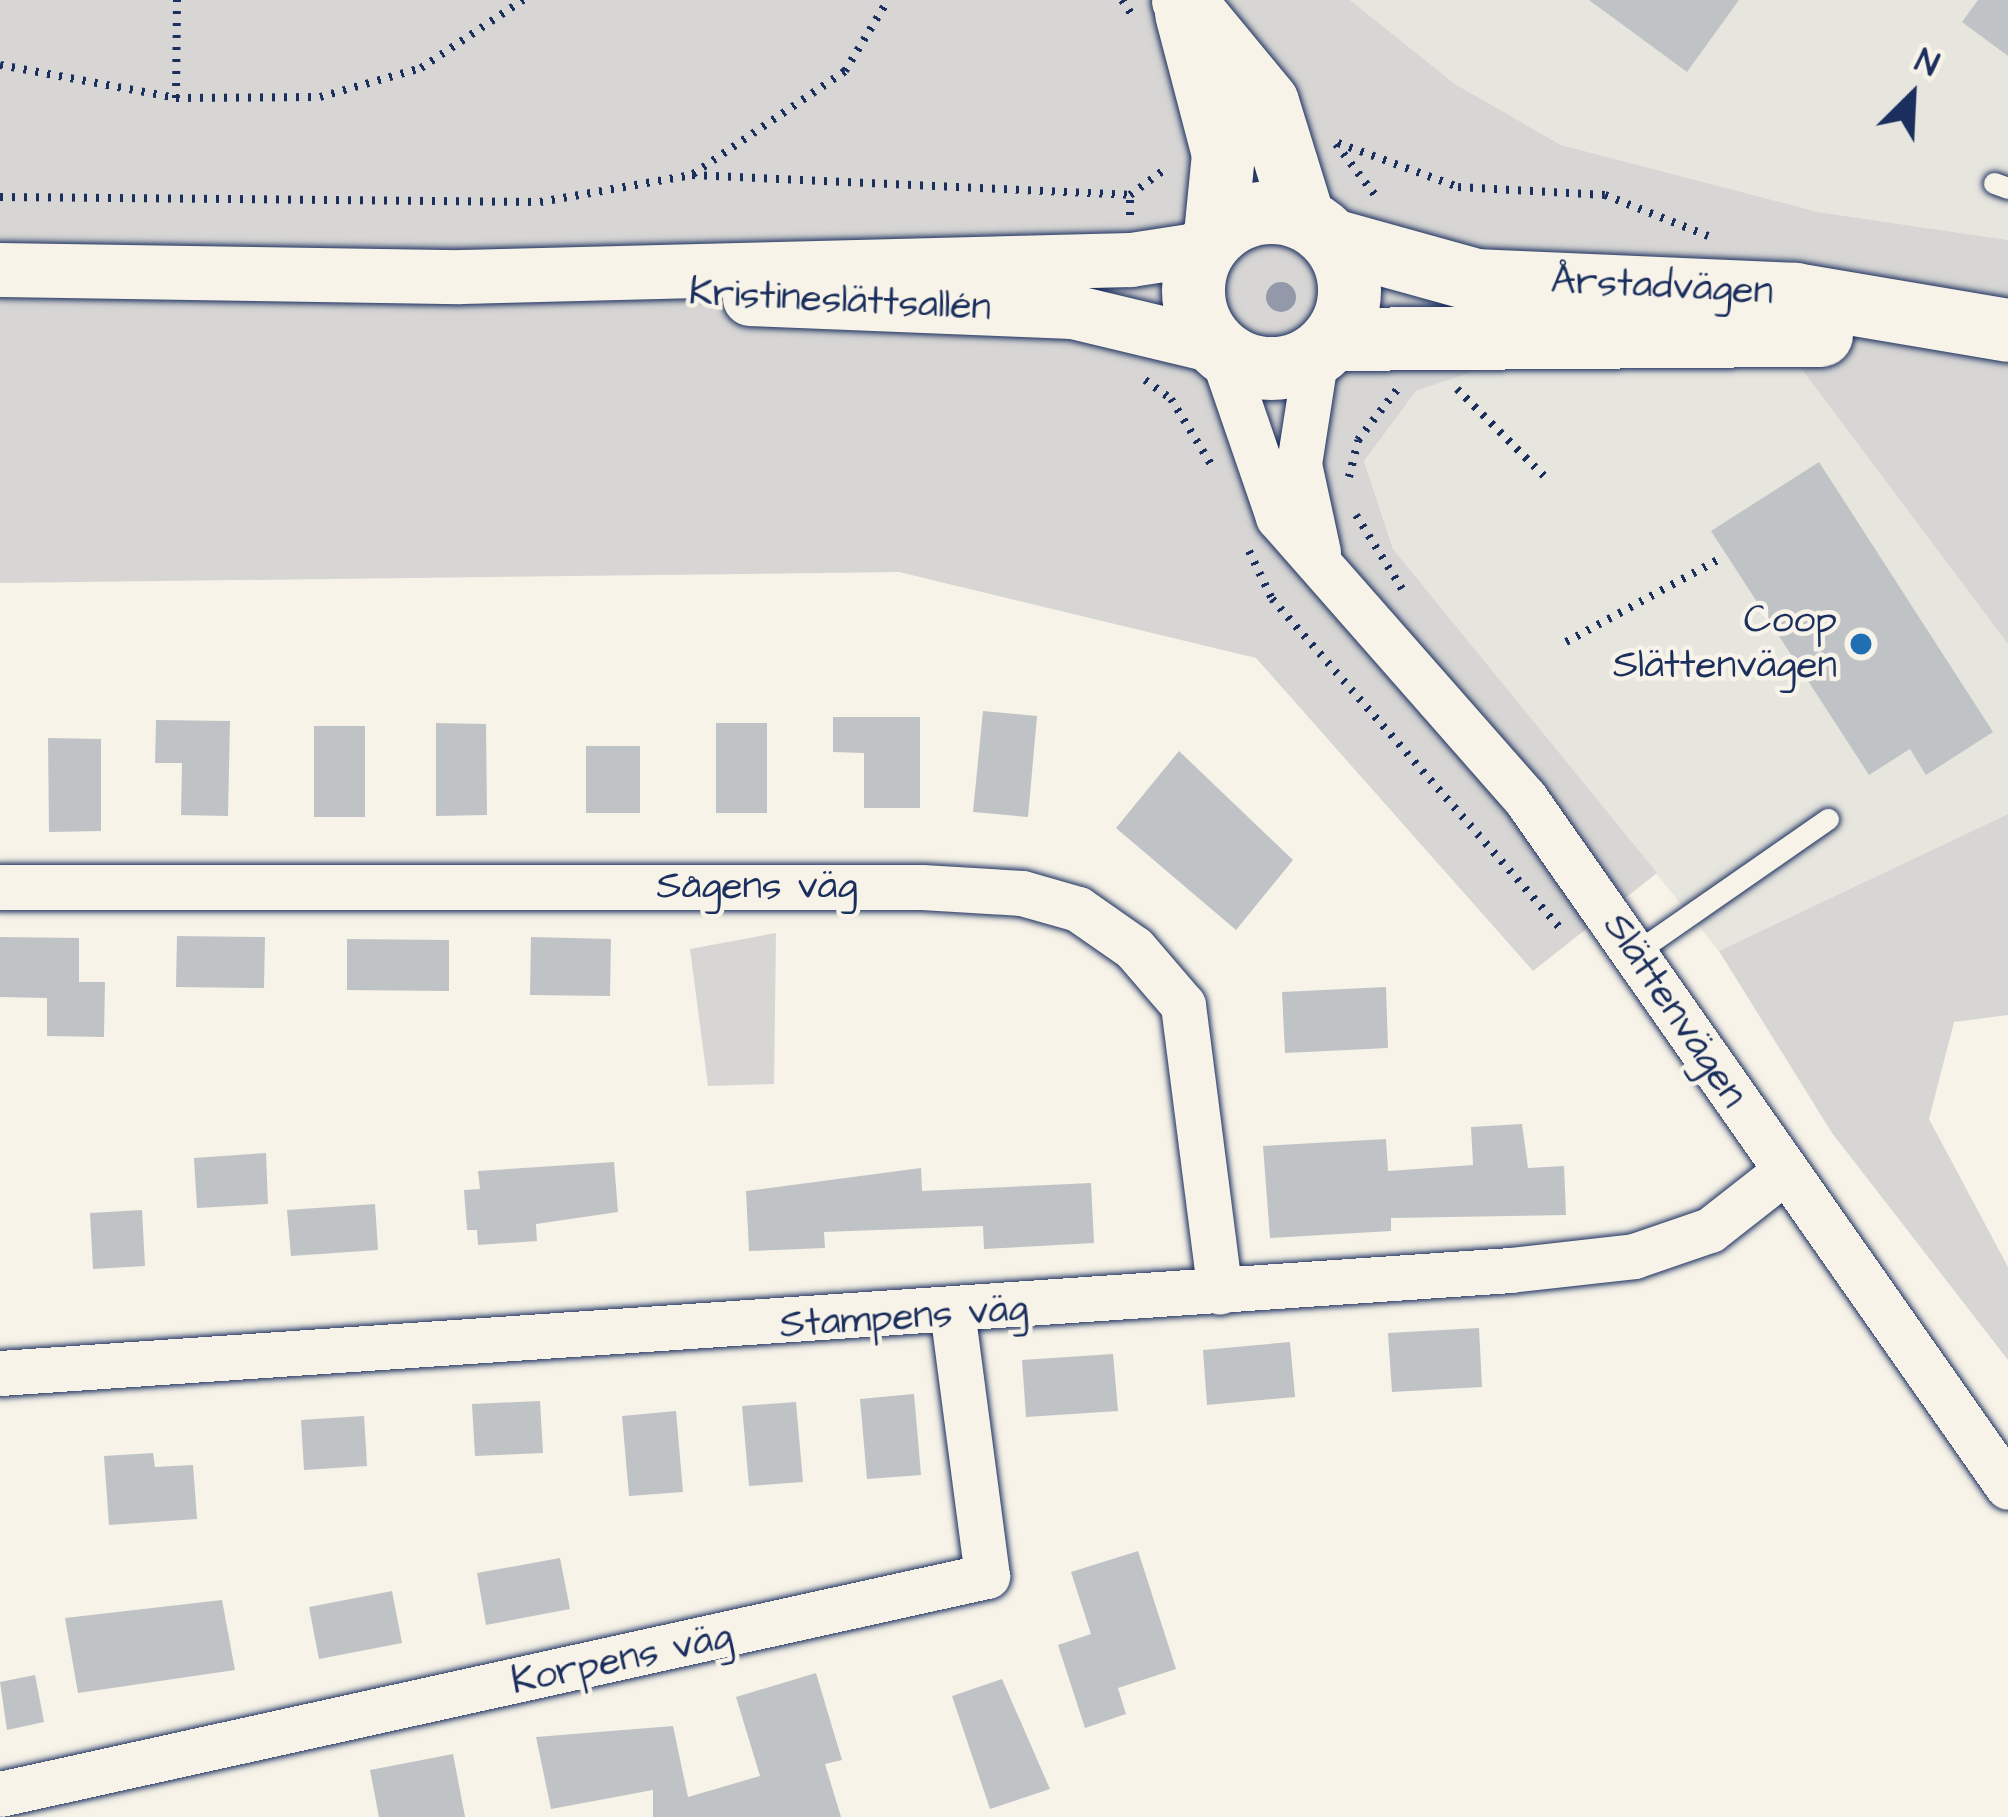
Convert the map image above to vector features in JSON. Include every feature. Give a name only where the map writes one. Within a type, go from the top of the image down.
[{"type":"main road","points":[[1182,0],[1316,138],[1317,229],[1350,289],[1324,347],[1268,369],[1218,349],[1192,300],[1209,241],[1222,154],[1182,0]]},
{"type":"main road","points":[[1209,241],[1241,216],[1317,229]]},
{"type":"main road","name":"Årstadvägen","points":[[1317,229],[1476,280],[1795,294],[2004,327]]},
{"type":"main road","name":"Årstadvägen","points":[[1324,347],[1914,337],[2004,327]]},
{"type":"street","name":"Kristineslättsallén","points":[[0,270],[461,277],[1131,260],[1209,241]]},
{"type":"street","name":"Kristineslättsallén","points":[[461,277],[940,314],[1073,312],[1218,349]]},
{"type":"street","name":"Slättenvägen","points":[[1318,551],[1299,464],[1324,347]]},
{"type":"street","name":"Slättenvägen","points":[[1218,349],[1252,464],[1279,517],[1318,551],[1360,615],[1525,798],[2008,1487]]},
{"type":"street","name":"Sågens väg","points":[[0,887],[922,887],[1022,893],[1078,909],[1134,948],[1183,1005],[1220,1292]]},
{"type":"street","name":"Stampens väg","points":[[0,1373],[953,1316],[1634,1256],[1710,1230],[1784,1172]]},
{"type":"street","name":"Korpens väg","points":[[0,1794],[987,1576],[953,1316]]},
{"type":"lane","points":[[1635,953],[1828,819]]},
{"type":"path","points":[[176,98],[177,0]]},
{"type":"path","points":[[0,65],[176,98],[320,97],[385,83],[454,52],[523,0]]},
{"type":"path","points":[[692,175],[845,71],[888,0]]},
{"type":"path","points":[[1316,138],[1390,210]]},
{"type":"path","points":[[1316,138],[1458,187],[1605,195],[1721,242]]},
{"type":"path","points":[[0,197],[540,202],[692,175],[1130,195]]},
{"type":"path","points":[[1409,602],[1356,514],[1348,473],[1414,348],[1545,477]]},
{"type":"path","points":[[1566,642],[1723,556]]},
{"type":"shaded area","points":[[0,0],[1350,0],[1455,84],[1561,145],[1818,212],[2008,240],[2008,644],[1791,355],[1489,366],[1416,391],[1364,461],[1393,549],[1657,873],[1533,971],[1256,658],[899,572],[0,583]]},
{"type":"shaded area","points":[[1350,0],[2008,0],[2008,240],[1818,212],[1561,145],[1455,84]]},
{"type":"shaded area","points":[[1791,355],[2008,644],[2008,814],[1719,951],[1393,549],[1364,461],[1415,391],[1489,366]]},
{"type":"shaded area","points":[[2008,814],[2008,1015],[1954,1022],[1929,1119],[2008,1267],[2008,1360],[1832,1133],[1719,951]]},
{"type":"shaded area","points":[[776,933],[774,1084],[708,1086],[690,949]]},
{"type":"building","points":[[1589,0],[1739,0],[1687,72]]},
{"type":"building","points":[[1978,0],[2008,0],[2008,56],[1962,22]]},
{"type":"building","name":"Coop Slättenvägen","points":[[1819,462],[1993,732],[1926,775],[1910,749],[1869,775],[1711,531]]},
{"type":"building","points":[[983,711],[1037,716],[1028,817],[973,812]]},
{"type":"building","points":[[833,717],[920,717],[920,808],[864,808],[864,753],[833,752]]},
{"type":"building","points":[[156,720],[230,721],[228,816],[181,815],[182,763],[155,763]]},
{"type":"building","points":[[436,723],[486,724],[487,815],[436,816]]},
{"type":"building","points":[[716,723],[767,723],[767,813],[716,813]]},
{"type":"building","points":[[314,726],[365,726],[365,817],[314,817]]},
{"type":"building","points":[[48,738],[101,739],[101,831],[49,832]]},
{"type":"building","points":[[586,746],[640,746],[640,813],[586,813]]},
{"type":"building","points":[[1179,751],[1293,860],[1236,930],[1116,828]]},
{"type":"building","points":[[177,936],[265,937],[264,988],[176,987]]},
{"type":"building","points":[[0,937],[79,938],[79,982],[105,982],[104,1037],[47,1036],[47,998],[0,997]]},
{"type":"building","points":[[531,937],[611,939],[610,996],[530,995]]},
{"type":"building","points":[[347,939],[449,940],[449,991],[347,990]]},
{"type":"building","points":[[1386,987],[1388,1048],[1285,1053],[1282,992]]},
{"type":"building","points":[[1522,1124],[1528,1168],[1564,1166],[1566,1215],[1391,1218],[1391,1231],[1270,1238],[1263,1146],[1386,1139],[1388,1171],[1473,1165],[1471,1127]]},
{"type":"building","points":[[266,1153],[268,1204],[197,1208],[194,1158]]},
{"type":"building","points":[[614,1162],[618,1212],[536,1224],[537,1241],[478,1245],[477,1230],[467,1230],[464,1190],[480,1189],[478,1171]]},
{"type":"building","points":[[921,1168],[922,1191],[1091,1183],[1094,1243],[984,1249],[983,1226],[824,1232],[825,1248],[749,1251],[746,1191]]},
{"type":"building","points":[[375,1204],[378,1250],[291,1256],[287,1210]]},
{"type":"building","points":[[142,1210],[145,1266],[93,1269],[90,1213]]},
{"type":"building","points":[[1479,1328],[1482,1387],[1392,1392],[1388,1333]]},
{"type":"building","points":[[1290,1342],[1295,1397],[1207,1405],[1203,1350]]},
{"type":"building","points":[[1113,1354],[1118,1411],[1026,1417],[1022,1360]]},
{"type":"building","points":[[914,1394],[921,1475],[867,1479],[860,1399]]},
{"type":"building","points":[[540,1401],[543,1453],[475,1456],[472,1404]]},
{"type":"building","points":[[796,1402],[803,1482],[749,1486],[742,1406]]},
{"type":"building","points":[[676,1411],[683,1492],[629,1496],[622,1416]]},
{"type":"building","points":[[364,1416],[367,1466],[304,1470],[301,1420]]},
{"type":"building","points":[[153,1453],[155,1467],[193,1465],[197,1519],[109,1525],[104,1456]]},
{"type":"building","points":[[1138,1551],[1176,1669],[1118,1688],[1126,1714],[1085,1728],[1058,1645],[1091,1634],[1071,1572]]},
{"type":"building","points":[[560,1558],[570,1609],[486,1625],[477,1573]]},
{"type":"building","points":[[392,1591],[402,1643],[319,1659],[309,1607]]},
{"type":"building","points":[[222,1600],[235,1670],[78,1693],[65,1618]]},
{"type":"building","points":[[816,1673],[842,1760],[825,1764],[841,1817],[653,1817],[653,1790],[551,1809],[536,1737],[673,1726],[688,1797],[760,1776],[736,1697]]},
{"type":"building","points":[[35,1675],[44,1722],[7,1730],[0,1682]]},
{"type":"building","points":[[1002,1679],[1050,1789],[990,1809],[952,1696]]},
{"type":"building","points":[[453,1754],[465,1817],[379,1817],[370,1770]]},
{"type":"place","name":"Coop Slättenvägen","points":[[1861,644]]}]
